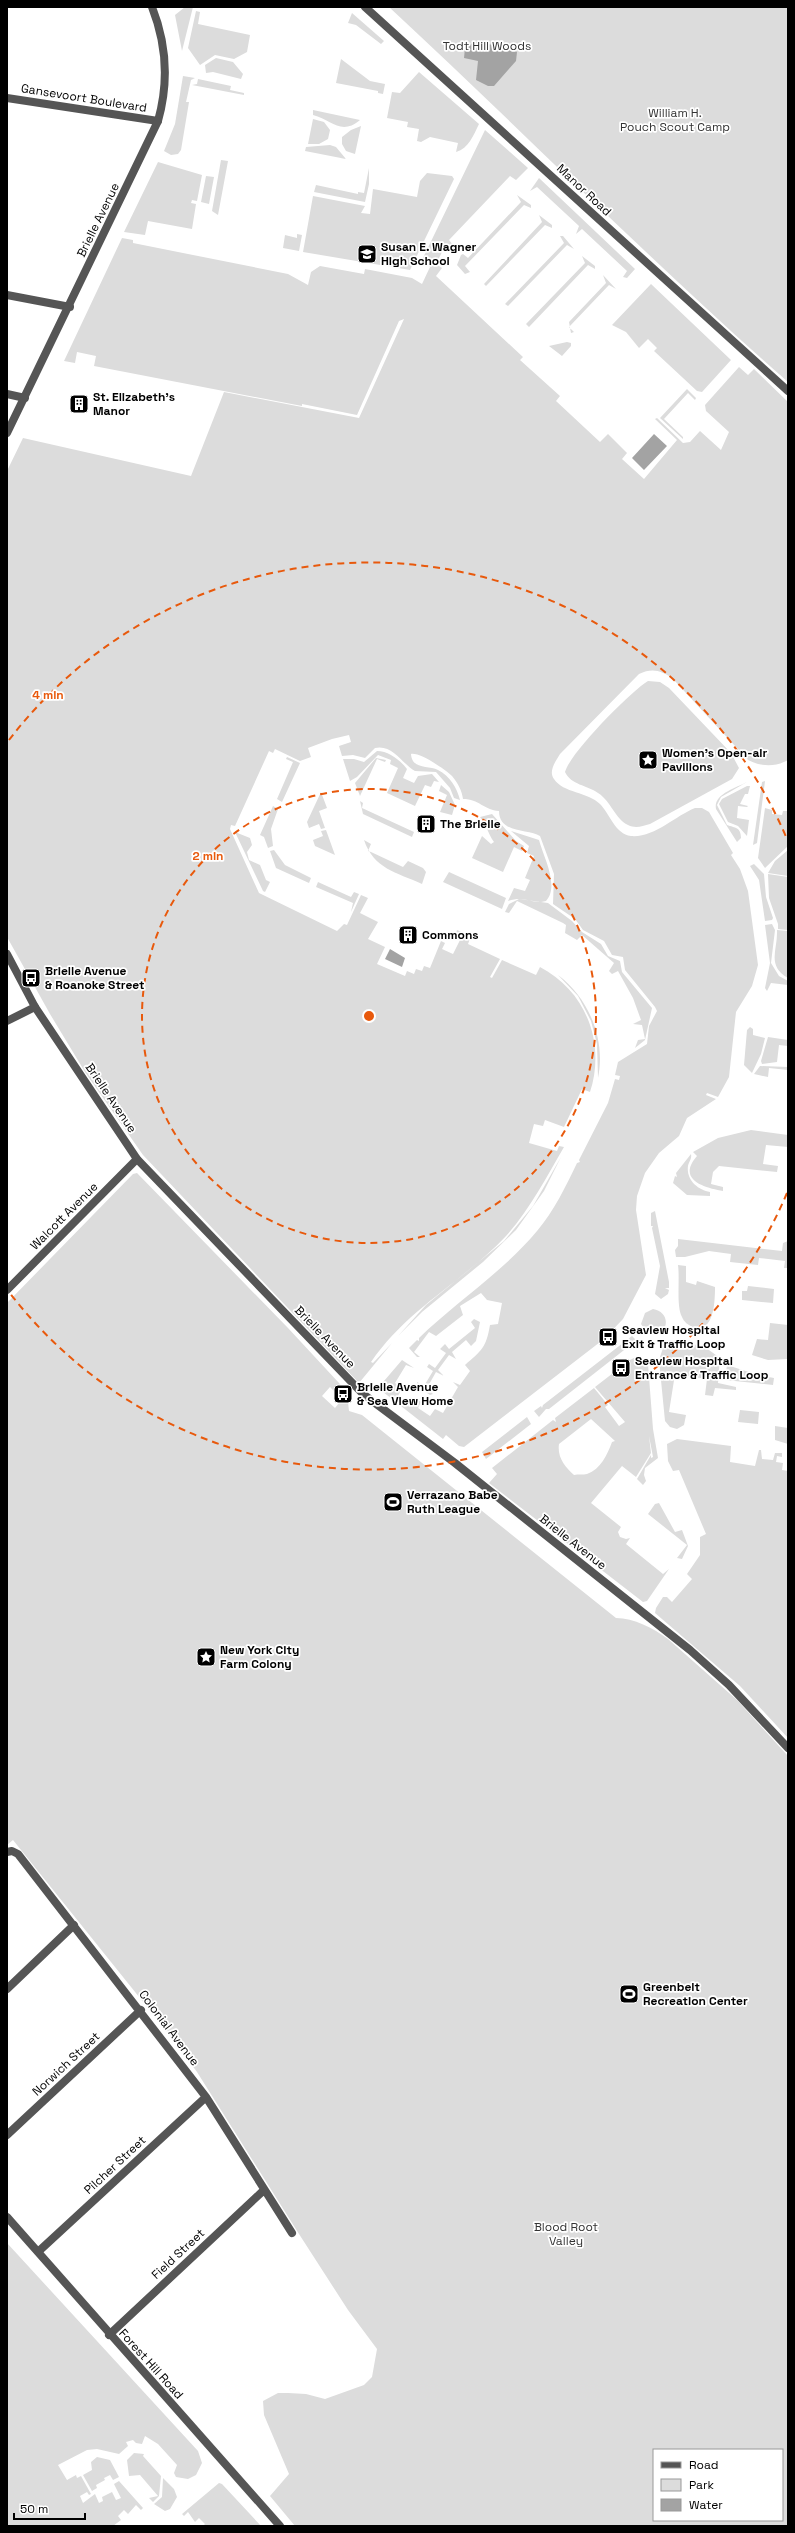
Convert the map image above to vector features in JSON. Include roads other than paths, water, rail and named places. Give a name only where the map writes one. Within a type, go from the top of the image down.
[{"type":"street","name":"Brielle Avenue","points":[[7,433],[70,306],[158,121],[164,94],[165,58],[158,24],[152,7]]},
{"type":"street","name":"Manor Road","points":[[364,7],[788,391]]},
{"type":"street","name":"Gansevoort Boulevard","points":[[7,98],[158,121]]},
{"type":"street","points":[[7,295],[70,306]]},
{"type":"street","points":[[7,394],[25,398]]},
{"type":"street","name":"Brielle Avenue","points":[[7,954],[35,1007],[138,1159],[362,1394],[455,1463],[690,1650],[734,1691],[788,1748]]},
{"type":"street","points":[[7,1021],[35,1007]]},
{"type":"street","name":"Walcott Avenue","points":[[7,1290],[138,1159]]},
{"type":"street","name":"Colonial Avenue","points":[[9,1851],[18,1854],[141,2010],[206,2097],[292,2233]]},
{"type":"street","points":[[7,1989],[74,1925]]},
{"type":"street","name":"Norwich Street","points":[[7,2135],[141,2010]]},
{"type":"street","name":"Pilcher Street","points":[[39,2251],[206,2097]]},
{"type":"street","name":"Field Street","points":[[109,2335],[264,2190]]},
{"type":"street","name":"Forest Hill Road","points":[[7,2217],[39,2251],[109,2335],[280,2526]]},
{"type":"water","points":[[474,42],[507,47],[517,52],[516,61],[494,86],[488,86],[476,80],[478,61],[464,58],[465,48]]},
{"type":"water","points":[[654,434],[667,446],[644,470],[632,458]]},
{"type":"water","points":[[390,949],[405,958],[402,967],[385,959]]},
{"type":"place","name":"Susan E. Wagner High School","points":[[367,254]]},
{"type":"place","name":"St. Elizabeth's Manor","points":[[79,404]]},
{"type":"place","name":"Women's Open-air Pavilions","points":[[648,760]]},
{"type":"place","name":"The Brielle","points":[[426,824]]},
{"type":"place","name":"Commons","points":[[408,935]]},
{"type":"place","name":"Brielle Avenue & Roanoke Street","points":[[31,978]]},
{"type":"place","name":"Seaview Hospital Exit & Traffic Loop","points":[[608,1337]]},
{"type":"place","name":"Seaview Hospital Entrance & Traffic Loop","points":[[621,1368]]},
{"type":"place","name":"Brielle Avenue & Sea View Home","points":[[343,1394]]},
{"type":"place","name":"Verrazano Babe Ruth League","points":[[393,1502]]},
{"type":"place","name":"New York City Farm Colony","points":[[206,1657]]},
{"type":"place","name":"Greenbelt Recreation Center","points":[[629,1994]]},
{"type":"park label","name":"Todt Hill Woods","points":[[487,46]]},
{"type":"park label","name":"William H. Pouch Scout Camp","points":[[675,120]]},
{"type":"park label","name":"Blood Root Valley","points":[[566,2234]]}]
